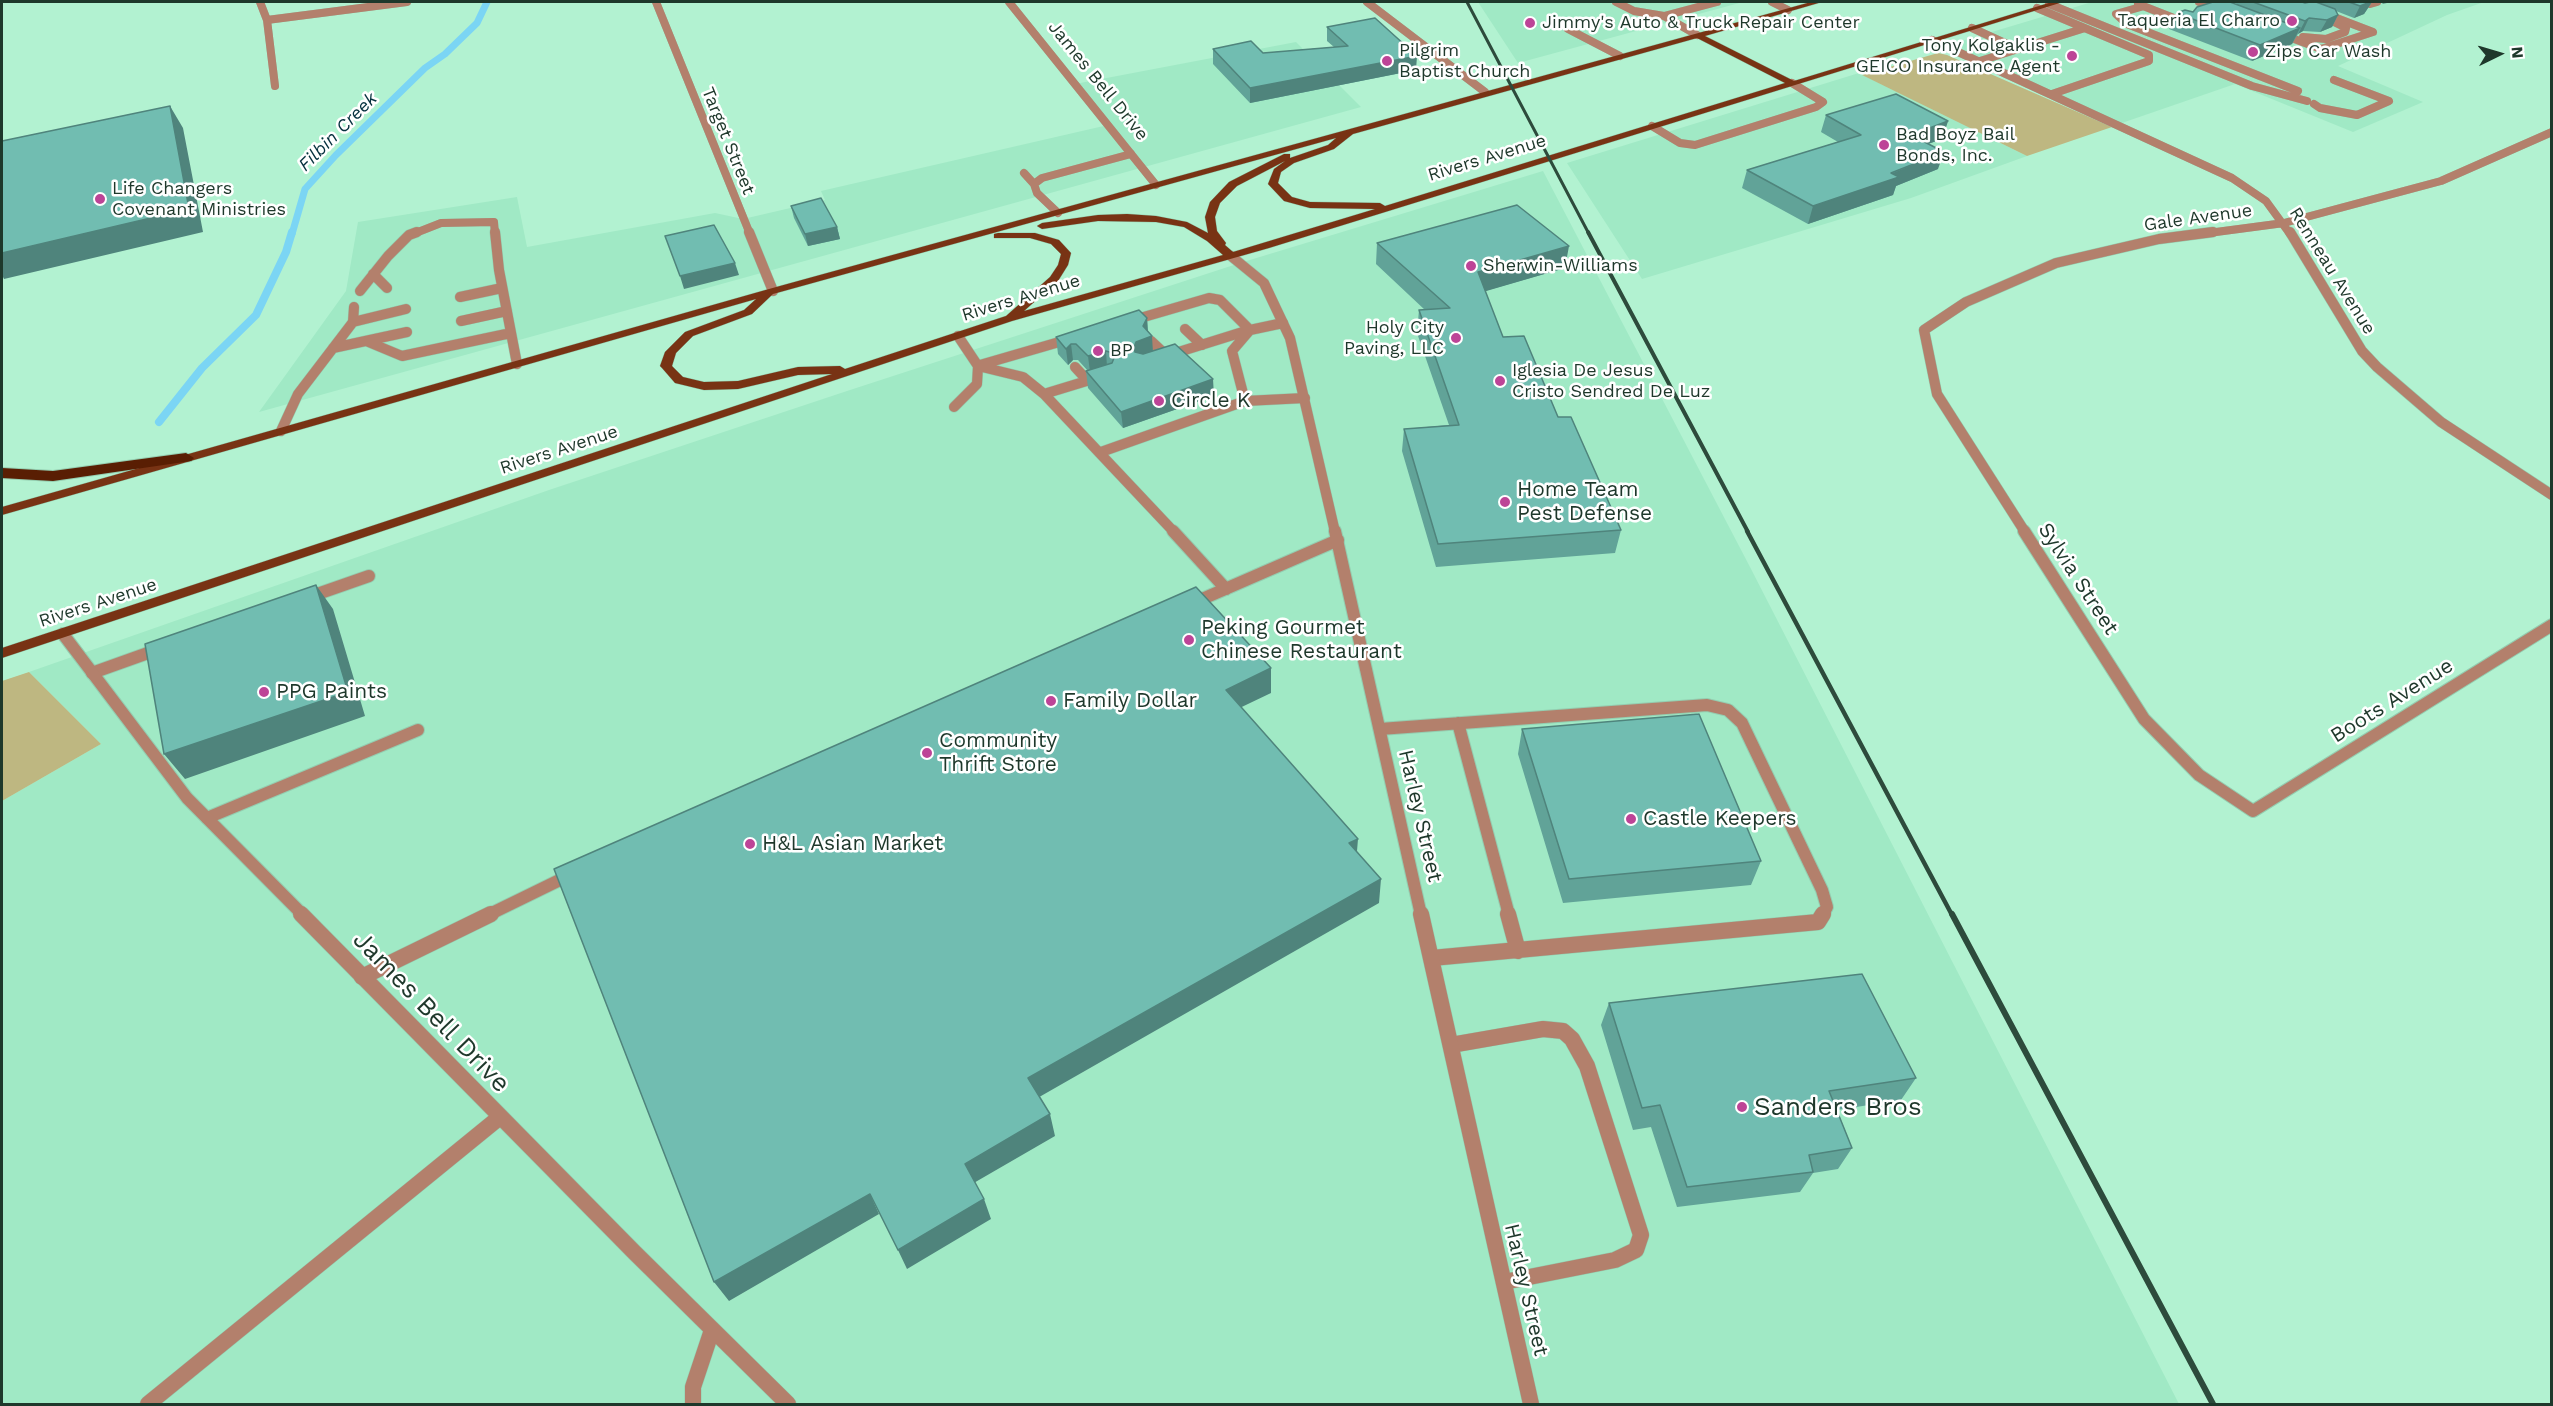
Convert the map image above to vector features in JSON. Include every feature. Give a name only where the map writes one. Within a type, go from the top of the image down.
[{"type":"highway","points":[[2,473],[53,476],[186,458]]},
{"type":"main road","points":[[2,512],[773,291],[974,237],[1485,92],[1818,2]]},
{"type":"main road","name":"Rivers Avenue","points":[[2,653],[1008,320],[1396,206],[2054,3]]},
{"type":"main road","points":[[1697,35],[1792,83]]},
{"type":"main road","points":[[1354,129],[1331,147],[1291,161],[1277,171],[1273,184],[1288,199],[1310,205],[1396,206]]},
{"type":"main road","points":[[1231,256],[1212,231],[1210,217],[1215,202],[1233,184],[1287,156],[1300,144]]},
{"type":"main road","points":[[974,237],[1098,218],[1156,219],[1187,225],[1211,239],[1231,256]]},
{"type":"main road","points":[[974,237],[1031,235],[1055,242],[1066,253],[1064,265],[1054,279],[1008,320]]},
{"type":"main road","points":[[773,291],[748,312],[689,334],[671,352],[666,366],[679,380],[704,386],[738,385],[798,371],[858,369]]},
{"type":"street","points":[[260,2],[267,20],[275,86]]},
{"type":"street","points":[[267,20],[407,2]]},
{"type":"street","name":"Target Street","points":[[656,2],[773,291]]},
{"type":"street","name":"James Bell Drive","points":[[1009,2],[1156,185]]},
{"type":"street","points":[[1367,2],[1485,92]]},
{"type":"street","points":[[1616,2],[1634,11],[1664,16],[1697,35]]},
{"type":"street","points":[[1664,16],[1717,2]]},
{"type":"street","points":[[1772,2],[1788,10]]},
{"type":"street","points":[[2132,2],[2184,22]]},
{"type":"street","points":[[2199,2],[2226,12]]},
{"type":"street","points":[[2268,29],[2321,49],[2373,32],[2295,2]]},
{"type":"street","points":[[2054,3],[2252,86],[2357,116],[2389,101],[2334,80]]},
{"type":"street","points":[[2280,29],[2308,39],[2318,39],[2345,32],[2346,28],[2285,3]]},
{"type":"street","points":[[2144,6],[2116,14],[2127,24],[2307,102]]},
{"type":"street","points":[[2037,8],[2149,55],[2149,61],[2052,94]]},
{"type":"street","points":[[1972,28],[2018,49]]},
{"type":"street","points":[[1980,62],[2085,28]]},
{"type":"street","points":[[1568,29],[1620,56]]},
{"type":"street","name":"Renneau Avenue","points":[[1932,40],[2232,178],[2266,201],[2284,223],[2362,351],[2377,367],[2441,422],[2552,495]]},
{"type":"street","points":[[1652,126],[1680,143],[1695,145],[1816,107],[1823,102],[1792,83]]},
{"type":"street","name":"Gale Avenue","points":[[1924,330],[1966,303],[2056,263],[2159,239],[2284,223],[2441,181],[2552,132]]},
{"type":"street","points":[[1034,184],[1042,177],[1055,172],[1131,154]]},
{"type":"street","points":[[1024,173],[1034,184],[1037,193],[1058,213]]},
{"type":"street","points":[[360,291],[388,256],[409,235],[441,223],[494,222],[502,288],[517,364]]},
{"type":"street","name":"Harley Street","points":[[1231,256],[1264,283],[1290,338],[1338,540],[1532,1404]]},
{"type":"street","points":[[373,274],[387,288]]},
{"type":"street","points":[[460,297],[502,288]]},
{"type":"street","points":[[1119,324],[1170,312],[1200,299],[1220,300],[1250,330]]},
{"type":"street","points":[[382,315],[384,303]]},
{"type":"street","points":[[281,431],[298,394],[352,322],[354,307]]},
{"type":"street","points":[[352,322],[406,309]]},
{"type":"street","points":[[461,321],[507,311]]},
{"type":"street","points":[[1130,320],[1138,327]]},
{"type":"street","points":[[1151,341],[1163,357],[1283,322]]},
{"type":"street","points":[[1185,329],[1202,345]]},
{"type":"street","points":[[1245,401],[1232,351],[1250,330]]},
{"type":"street","name":"Sylvia Street","points":[[1924,330],[1937,394],[2144,719],[2199,775],[2253,811]]},
{"type":"street","points":[[333,348],[407,332]]},
{"type":"street","points":[[366,341],[402,356],[511,333]]},
{"type":"street","points":[[978,366],[1086,333]]},
{"type":"street","points":[[954,407],[977,384],[978,366],[958,336]]},
{"type":"street","points":[[1053,344],[1062,353]]},
{"type":"street","points":[[978,366],[1023,377],[1044,394],[1101,452],[1226,589]]},
{"type":"street","points":[[1075,367],[1088,381]]},
{"type":"street","points":[[1044,394],[1109,374]]},
{"type":"street","points":[[1101,452],[1245,401],[1305,398]]},
{"type":"street","points":[[1186,606],[1338,540]]},
{"type":"street","points":[[291,603],[369,576]]},
{"type":"street","name":"Boots Avenue","points":[[2253,811],[2552,625]]},
{"type":"street","name":"James Bell Drive","points":[[63,634],[187,798],[500,1117],[788,1404]]},
{"type":"street","points":[[92,673],[170,646]]},
{"type":"street","points":[[1380,729],[1707,705],[1728,710],[1742,723],[1822,890],[1827,907],[1818,922],[1432,958]]},
{"type":"street","points":[[1458,723],[1518,951]]},
{"type":"street","points":[[207,818],[418,730]]},
{"type":"street","points":[[362,977],[586,867]]},
{"type":"street","points":[[1451,1045],[1511,1032],[1543,1029],[1563,1031],[1572,1039],[1587,1066],[1641,1235],[1636,1250],[1615,1260],[1504,1282]]},
{"type":"street","points":[[148,1404],[500,1117]]},
{"type":"street","points":[[693,1404],[693,1387],[712,1330]]},
{"type":"shaded area","points":[[1478,2],[1743,2],[1518,63]]},
{"type":"shaded area","points":[[2092,2],[2484,2],[2447,15],[2338,66],[2423,102],[2353,132],[2235,84],[2119,124],[1945,46]]},
{"type":"shaded area","points":[[1296,42],[1361,107],[259,412],[346,291],[358,222],[517,197],[527,247],[715,213],[743,219],[825,200],[821,191],[1108,125],[1075,84]]},
{"type":"shaded area","points":[[1938,53],[2112,127],[2027,156],[1862,75]]},
{"type":"shaded area","points":[[1859,73],[2027,156],[1911,198],[1642,279],[1567,163]]},
{"type":"shaded area","points":[[1543,171],[1750,567],[2179,1404],[2,1404],[2,801],[101,744],[29,672],[549,490],[847,391],[1240,263]]},
{"type":"shaded area","points":[[29,672],[101,744],[2,801],[2,681]]},
{"type":"building","points":[[2213,2],[2230,2],[2300,28],[2260,45],[2177,13],[2185,10],[2193,12],[2197,7]]},
{"type":"building","points":[[2253,2],[2316,2],[2335,9],[2338,15],[2327,20],[2309,18],[2305,21]]},
{"type":"building","points":[[2349,2],[2370,2],[2360,6]]},
{"type":"building","points":[[1375,18],[1417,56],[1250,88],[1213,49],[1251,41],[1263,53],[1348,46],[1327,27]]},
{"type":"building","points":[[1896,94],[1948,121],[1911,135],[1944,152],[1891,173],[1899,177],[1813,206],[1747,170],[1861,135],[1826,115]]},
{"type":"building","name":"Life Changers Covenant Ministries","points":[[170,106],[189,209],[2,253],[2,141]]},
{"type":"building","points":[[821,198],[837,227],[805,234],[791,206]]},
{"type":"building","points":[[1517,205],[1569,246],[1478,272],[1503,337],[1524,336],[1558,417],[1571,417],[1621,530],[1438,544],[1404,429],[1459,425],[1419,310],[1450,308],[1377,243]]},
{"type":"building","points":[[714,225],[735,263],[680,276],[665,236]]},
{"type":"building","points":[[1139,310],[1147,318],[1143,326],[1152,336],[1136,342],[1135,352],[1143,354],[1175,344],[1213,379],[1121,412],[1086,371],[1112,363],[1113,353],[1106,351],[1088,356],[1076,344],[1071,344],[1066,349],[1056,337]]},
{"type":"building","name":"PPG Paints","points":[[316,585],[348,692],[164,754],[145,644]]},
{"type":"building","points":[[1196,587],[1271,668],[1226,690],[1358,839],[1349,843],[1381,879],[1028,1078],[1050,1114],[965,1164],[984,1199],[898,1250],[870,1194],[714,1282],[554,869]]},
{"type":"building","name":"Castle Keepers","points":[[1699,714],[1761,861],[1569,879],[1522,729]]},
{"type":"building","name":"Sanders Bros","points":[[1862,974],[1916,1078],[1829,1091],[1852,1148],[1809,1155],[1813,1172],[1687,1187],[1660,1105],[1642,1108],[1609,1003]]},
{"type":"waterway","name":"Filbin Creek","points":[[292,234],[305,189],[336,155],[425,68],[445,54],[477,23],[487,2]]},
{"type":"waterway","name":"Filbin Creek","points":[[159,422],[202,368],[256,315],[286,252],[292,232]]},
{"type":"railway","points":[[1467,2],[1589,234]]},
{"type":"railway","points":[[1588,232],[1748,532]]},
{"type":"railway","points":[[1747,531],[1952,915]]},
{"type":"railway","points":[[1952,914],[2213,1404]]},
{"type":"place","name":"Taqueria El Charro","points":[[2292,21]]},
{"type":"place","name":"Jimmy's Auto & Truck Repair Center","points":[[1530,23]]},
{"type":"place","name":"Zips Car Wash","points":[[2253,52]]},
{"type":"place","name":"Tony Kolgaklis - GEICO Insurance Agent","points":[[2072,56]]},
{"type":"place","name":"Pilgrim Baptist Church","points":[[1387,61]]},
{"type":"place","name":"Bad Boyz Bail Bonds, Inc.","points":[[1884,145]]},
{"type":"place","name":"Life Changers Covenant Ministries","points":[[100,199]]},
{"type":"place","name":"Sherwin-Williams","points":[[1471,266]]},
{"type":"place","name":"Holy City Paving, LLC","points":[[1456,338]]},
{"type":"place","name":"BP","points":[[1098,351]]},
{"type":"place","name":"Iglesia De Jesus Cristo Sendred De Luz","points":[[1500,381]]},
{"type":"place","name":"Circle K","points":[[1159,401]]},
{"type":"place","name":"Home Team Pest Defense","points":[[1505,502]]},
{"type":"place","name":"Peking Gourmet Chinese Restaurant","points":[[1189,640]]},
{"type":"place","name":"PPG Paints","points":[[264,692]]},
{"type":"place","name":"Family Dollar","points":[[1051,701]]},
{"type":"place","name":"Community Thrift Store","points":[[927,753]]},
{"type":"place","name":"Castle Keepers","points":[[1631,819]]},
{"type":"place","name":"H&L Asian Market","points":[[750,844]]},
{"type":"place","name":"Sanders Bros","points":[[1742,1107]]}]
